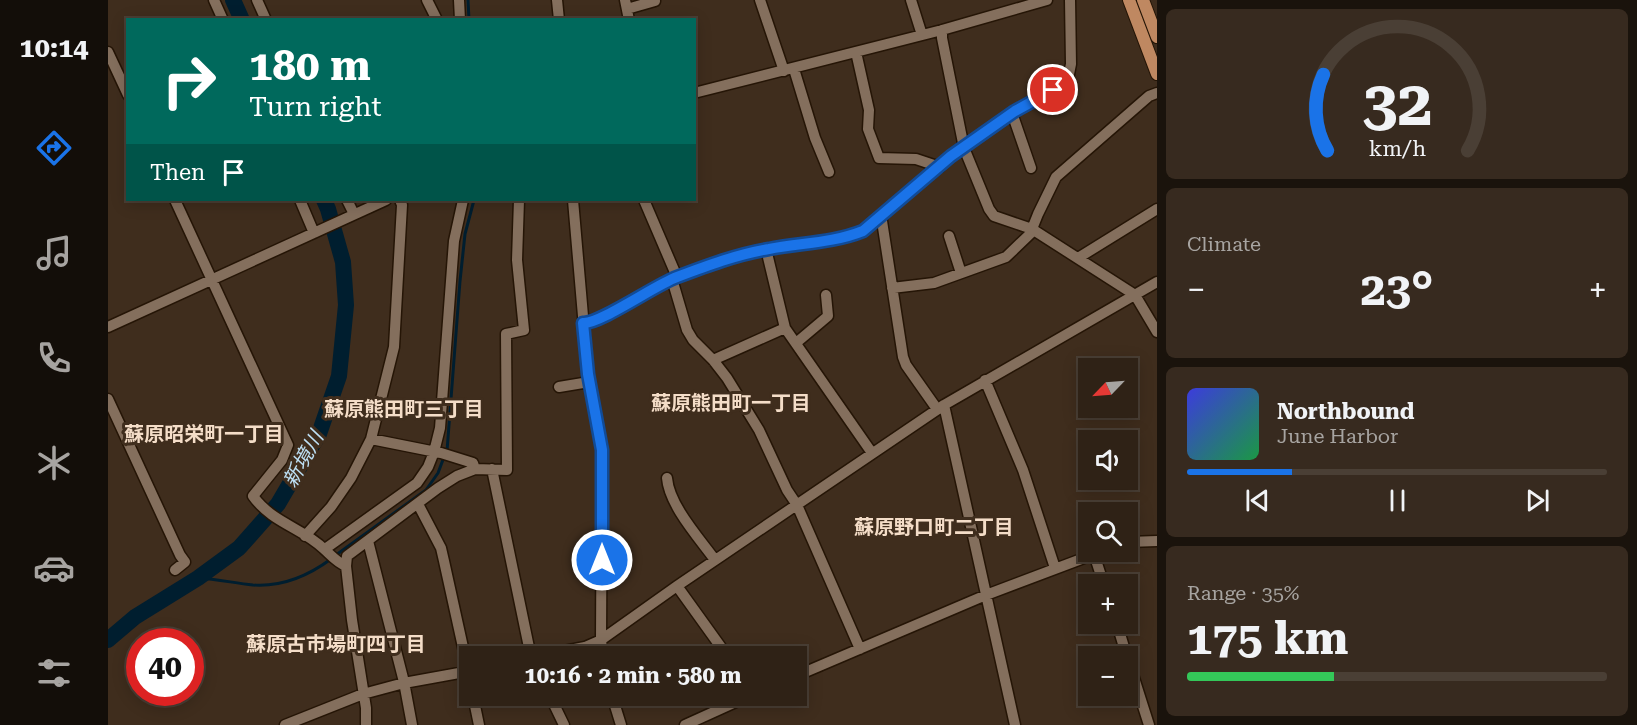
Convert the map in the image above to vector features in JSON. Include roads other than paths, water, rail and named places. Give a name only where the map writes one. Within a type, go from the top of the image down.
[{"type":"main road","points":[[1129,0],[1157,74]]},
{"type":"main road","points":[[1143,0],[1157,37]]},
{"type":"street","points":[[214,0],[222,18]]},
{"type":"street","points":[[257,0],[265,18]]},
{"type":"street","points":[[428,0],[435,18]]},
{"type":"street","points":[[459,0],[460,18]]},
{"type":"street","points":[[557,0],[559,18]]},
{"type":"street","points":[[760,0],[829,172]]},
{"type":"street","points":[[911,0],[922,35]]},
{"type":"street","points":[[696,93],[942,30],[1047,0]]},
{"type":"street","points":[[583,323],[588,323],[675,278],[766,249],[845,238],[863,231],[951,156],[1012,113],[1038,97],[1067,84],[1071,64],[1070,0]]},
{"type":"street","points":[[627,9],[655,1]]},
{"type":"street","points":[[942,30],[964,148],[989,209],[994,216],[1032,229],[1135,295],[1157,332]]},
{"type":"street","points":[[108,52],[126,91]]},
{"type":"street","points":[[856,52],[869,110],[868,129],[879,158],[916,159],[939,167]]},
{"type":"street","points":[[892,288],[934,283],[1006,257],[1030,234],[1056,177],[1149,96],[1157,93]]},
{"type":"street","points":[[1012,113],[1031,168]]},
{"type":"street","points":[[175,201],[288,445],[282,460],[253,496],[279,521],[305,536],[341,564],[366,708],[366,725]]},
{"type":"street","points":[[301,201],[317,232]]},
{"type":"street","points":[[347,201],[350,216]]},
{"type":"street","points":[[108,327],[384,201]]},
{"type":"street","points":[[305,536],[331,507],[351,478],[371,439],[394,347],[400,201]]},
{"type":"street","points":[[443,454],[440,428],[454,241],[463,201]]},
{"type":"street","points":[[341,564],[347,556],[457,476],[475,470],[507,470],[506,334],[524,330],[517,261],[519,201]]},
{"type":"street","points":[[573,201],[589,382],[602,450],[602,646]]},
{"type":"street","points":[[644,201],[675,278],[687,330],[693,340],[713,360],[759,430],[787,490],[797,505],[860,649]]},
{"type":"street","points":[[1078,258],[1157,208]]},
{"type":"street","points":[[879,218],[882,221],[903,357],[906,365],[940,407],[1015,725]]},
{"type":"street","points":[[949,236],[961,273]]},
{"type":"street","points":[[766,249],[785,328],[872,453]]},
{"type":"street","points":[[587,646],[601,640],[940,407],[1157,282]]},
{"type":"street","points":[[796,343],[828,316],[826,295]]},
{"type":"street","points":[[713,360],[785,328]]},
{"type":"street","points":[[985,380],[1023,470],[1055,568]]},
{"type":"street","points":[[559,387],[589,382]]},
{"type":"street","points":[[108,399],[185,562],[175,570]]},
{"type":"street","points":[[371,439],[443,454],[473,463],[475,470]]},
{"type":"street","points":[[326,551],[417,483],[428,467],[443,454]]},
{"type":"street","points":[[492,469],[530,646]]},
{"type":"street","points":[[666,478],[668,489],[678,507],[715,560]]},
{"type":"street","points":[[418,504],[441,548],[463,646]]},
{"type":"street","points":[[1138,541],[1157,540]]},
{"type":"street","points":[[368,541],[404,683],[412,725]]},
{"type":"street","points":[[807,671],[986,595],[1078,560]]},
{"type":"street","points":[[677,586],[720,646]]},
{"type":"street","points":[[285,725],[363,694],[404,683],[459,675]]},
{"type":"street","points":[[1138,690],[1149,725]]},
{"type":"street","points":[[475,706],[479,725]]},
{"type":"street","points":[[555,706],[564,725]]},
{"type":"street","points":[[615,706],[621,725]]},
{"type":"street","points":[[686,725],[727,706]]},
{"type":"waterway","name":"新境川","points":[[233,0],[241,18]]},
{"type":"waterway","points":[[468,0],[469,18]]},
{"type":"waterway","name":"新境川","points":[[108,640],[135,617],[198,578],[239,548],[278,504],[319,434],[339,376],[346,305],[343,262],[324,201]]},
{"type":"waterway","points":[[447,451],[465,234],[474,201]]},
{"type":"waterway","points":[[336,555],[426,490],[438,473],[444,457]]},
{"type":"waterway","points":[[198,578],[253,585],[274,584],[304,575],[331,559]]},
{"type":"district","name":"蘇原熊田町一丁目","points":[[731,403]]},
{"type":"district","name":"蘇原熊田町三丁目","points":[[404,409]]},
{"type":"district","name":"蘇原昭栄町一丁目","points":[[204,434]]},
{"type":"district","name":"蘇原野口町二丁目","points":[[934,527]]},
{"type":"district","name":"蘇原古市場町四丁目","points":[[336,644]]}]
